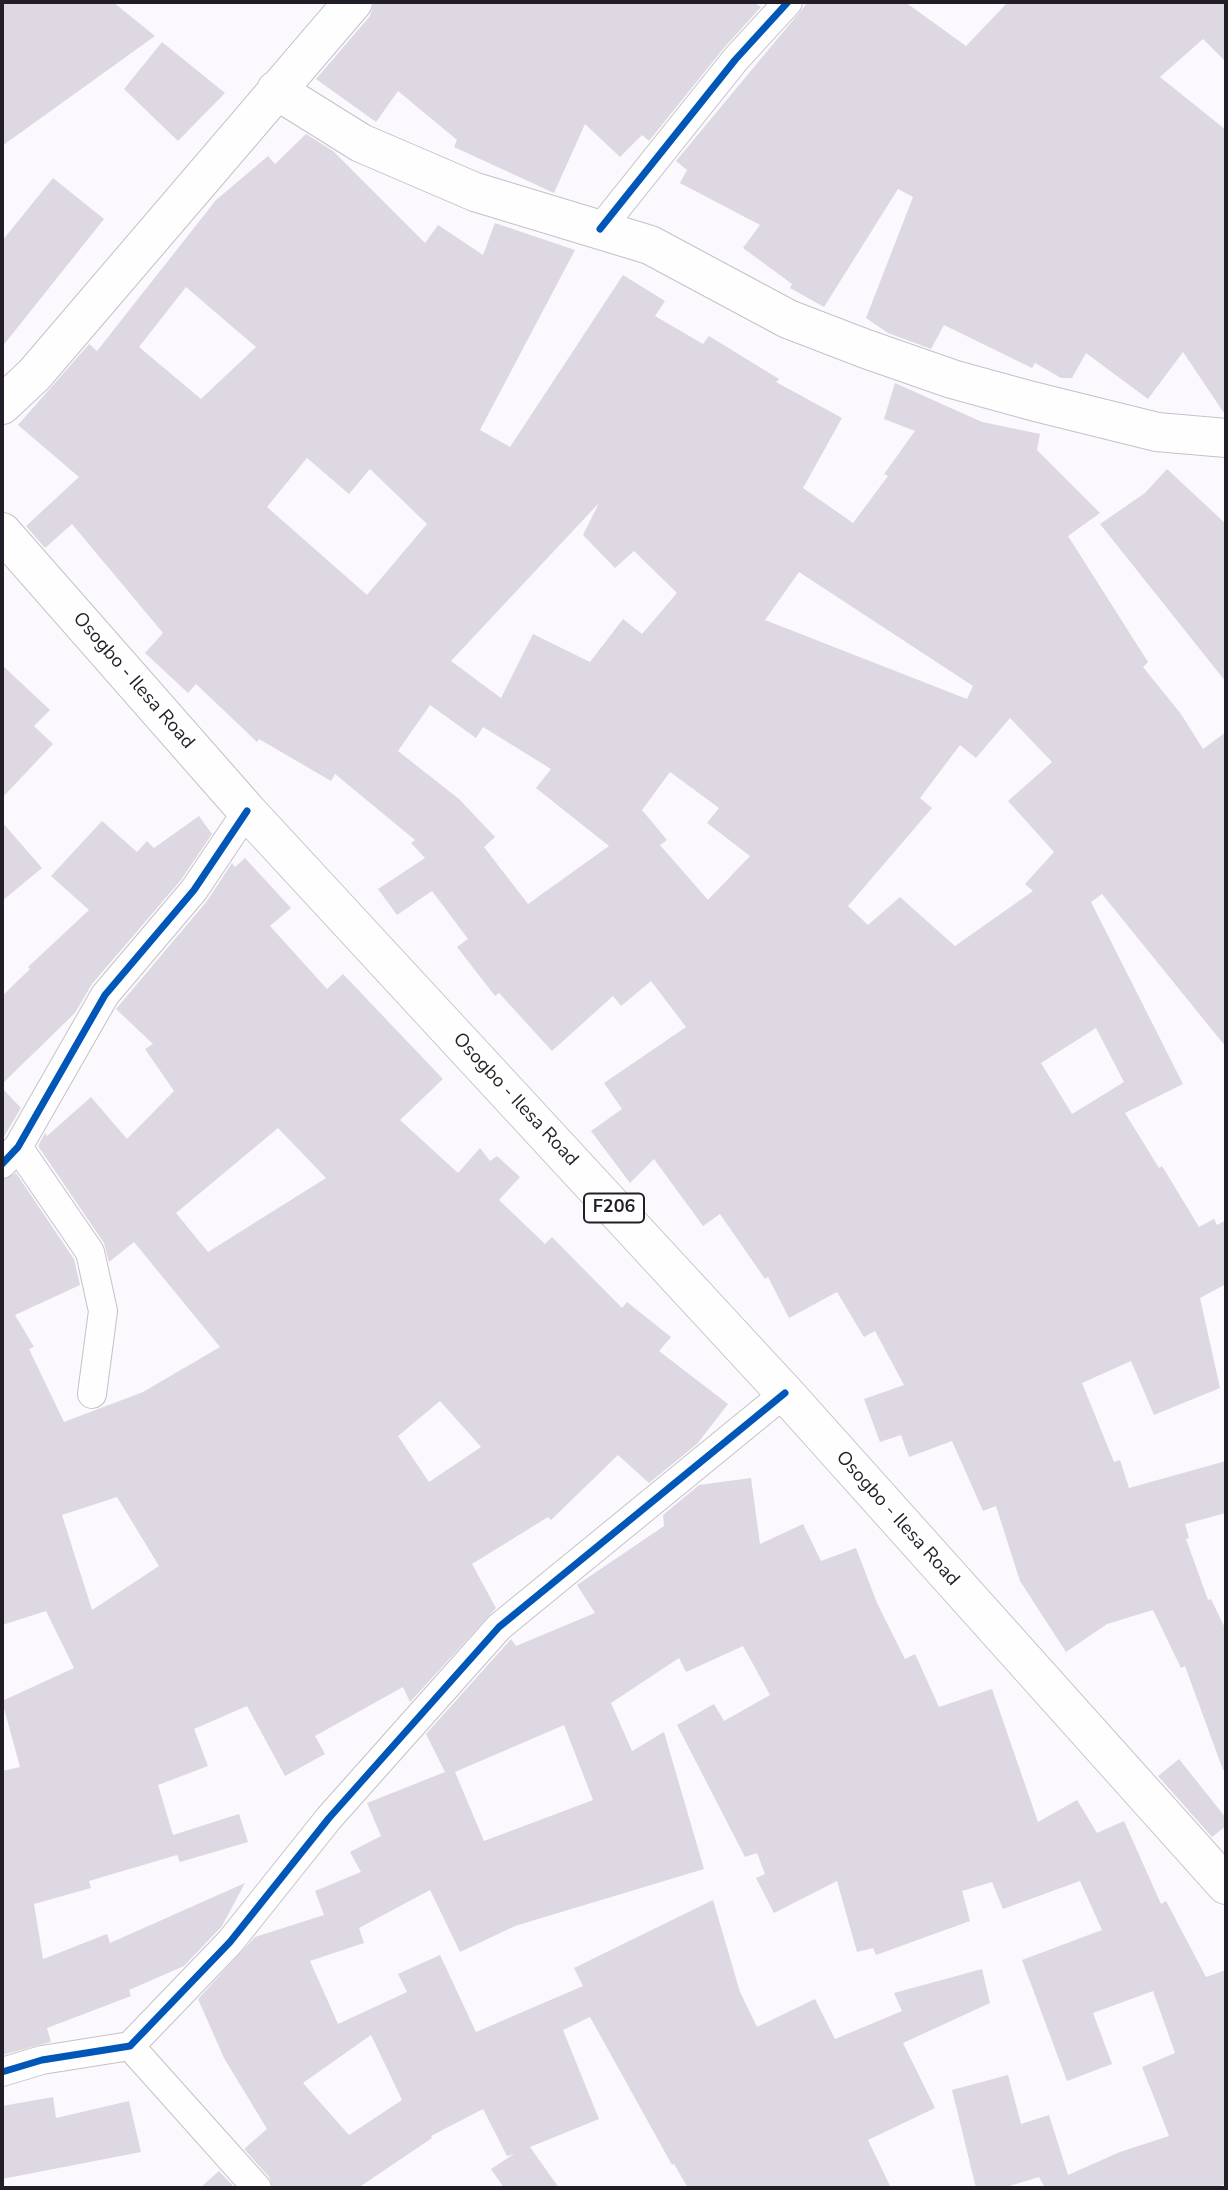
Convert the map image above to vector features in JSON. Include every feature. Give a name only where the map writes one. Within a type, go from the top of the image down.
[{"type":"main road","points":[[2,405],[34,375],[353,2]]},
{"type":"main road","points":[[276,90],[361,143],[475,192],[650,245],[788,319],[952,379],[1157,432],[1226,438]]},
{"type":"main road","name":"Osogbo - Ilesa Road","points":[[2,532],[247,811],[785,1393],[1226,1885]]},
{"type":"street","points":[[600,229],[735,60],[788,2]]},
{"type":"street","points":[[92,1394],[103,1311],[90,1252],[10,1155],[105,995],[194,890],[247,811]]},
{"type":"street","points":[[2,2072],[42,2060],[130,2046],[230,1942],[329,1818],[499,1627],[785,1393]]},
{"type":"street","points":[[130,2046],[257,2188]]},
{"type":"building","points":[[2,2],[113,2],[155,36],[2,146]]},
{"type":"building","points":[[374,2],[753,2],[761,7],[723,49],[649,141],[642,135],[620,157],[585,124],[554,193],[454,147],[457,140],[398,91],[376,122],[316,79],[370,16]]},
{"type":"building","points":[[808,2],[905,2],[966,46],[1008,2],[1226,2],[1226,62],[1203,39],[1160,77],[1226,130],[1226,416],[1183,352],[1148,399],[1086,353],[1072,378],[1061,378],[1035,363],[1032,368],[944,325],[931,349],[888,333],[866,318],[913,197],[898,189],[824,307],[790,288],[792,284],[743,248],[760,225],[680,183],[687,170],[676,161]]},
{"type":"building","points":[[162,42],[225,93],[178,141],[124,89]]},
{"type":"building","points":[[306,134],[333,151],[425,243],[438,225],[483,255],[495,223],[575,250],[480,430],[510,447],[623,275],[665,301],[655,316],[703,344],[709,336],[779,379],[776,382],[842,418],[803,488],[853,523],[888,476],[884,474],[915,431],[884,419],[895,383],[982,422],[1040,434],[1037,450],[1100,513],[1068,536],[1148,662],[1143,667],[1181,714],[1203,749],[1226,732],[1226,1047],[1102,894],[1091,902],[1183,1084],[1125,1113],[1159,1168],[1162,1166],[1199,1227],[1214,1219],[1217,1225],[1226,1220],[1226,1284],[1200,1298],[1220,1388],[1154,1415],[1131,1361],[1082,1383],[1114,1462],[1120,1460],[1129,1488],[1226,1461],[1226,1513],[1185,1524],[1189,1538],[1186,1539],[1208,1600],[1211,1599],[1226,1630],[1226,1770],[1223,1770],[1185,1666],[1181,1668],[1153,1610],[1107,1624],[1066,1652],[1020,1581],[996,1506],[983,1511],[952,1441],[909,1457],[901,1435],[880,1442],[864,1399],[904,1385],[875,1331],[864,1337],[837,1292],[789,1318],[768,1277],[765,1279],[720,1214],[703,1226],[654,1159],[630,1183],[591,1131],[622,1109],[604,1083],[686,1027],[651,981],[621,1006],[613,996],[552,1051],[499,993],[495,996],[457,947],[468,939],[432,891],[397,915],[378,889],[425,858],[411,843],[415,840],[335,774],[331,781],[259,739],[257,742],[196,684],[188,693],[145,653],[163,633],[72,524],[45,548],[26,526],[79,477],[18,425],[89,344],[97,351],[216,200],[268,156],[275,164]],"holes":[[[186,287],[256,347],[201,399],[139,347]],[[307,458],[349,494],[370,469],[427,524],[367,595],[267,507]],[[599,503],[583,535],[615,568],[634,551],[677,593],[642,634],[623,619],[590,662],[533,634],[501,698],[451,661]],[[799,572],[973,686],[967,699],[765,620]],[[430,705],[476,738],[483,727],[551,769],[536,788],[609,846],[528,904],[484,847],[495,837],[459,799],[398,751]],[[1010,718],[1052,762],[1008,801],[1054,852],[1025,884],[1033,891],[955,946],[900,897],[868,925],[848,906],[932,808],[920,798],[960,745],[976,758]],[[670,772],[719,808],[707,823],[750,856],[708,900],[660,845],[667,840],[642,810]],[[1096,1028],[1124,1082],[1072,1114],[1041,1063]]]},
{"type":"building","points":[[53,178],[104,219],[2,347],[2,241]]},
{"type":"building","points":[[1167,469],[1226,524],[1226,682],[1100,524],[1145,493]]},
{"type":"building","points":[[2,665],[50,710],[34,726],[53,744],[2,798]]},
{"type":"building","points":[[199,816],[212,834],[181,880],[92,984],[75,1013],[2,1084],[2,996],[30,969],[28,967],[89,910],[51,876],[102,821],[137,852],[147,841],[154,848]]},
{"type":"building","points":[[2,822],[42,868],[2,901]]},
{"type":"building","points":[[245,858],[291,908],[270,926],[327,989],[343,974],[443,1079],[400,1120],[458,1173],[480,1148],[490,1161],[497,1156],[520,1177],[499,1200],[545,1244],[552,1237],[622,1308],[627,1302],[671,1337],[659,1351],[728,1404],[697,1444],[649,1483],[618,1455],[551,1520],[548,1517],[472,1564],[496,1608],[410,1702],[403,1687],[315,1736],[325,1754],[285,1776],[247,1706],[194,1729],[208,1766],[158,1785],[173,1835],[239,1814],[248,1842],[180,1862],[177,1855],[89,1881],[91,1888],[34,1904],[43,1959],[107,1934],[110,1943],[245,1883],[222,1926],[184,1966],[129,1990],[131,1996],[47,2028],[51,2042],[2,2055],[2,1771],[20,1767],[2,1701],[74,1668],[46,1611],[2,1625],[2,1180],[16,1173],[74,1259],[80,1285],[15,1315],[34,1347],[29,1349],[64,1422],[143,1392],[220,1347],[134,1242],[109,1262],[104,1243],[38,1146],[45,1133],[47,1136],[91,1097],[127,1139],[174,1091],[145,1049],[153,1044],[116,1009],[207,901],[232,863],[235,867]],"holes":[[[278,1128],[326,1178],[208,1252],[176,1213]],[[440,1401],[481,1447],[429,1482],[398,1436]],[[117,1497],[159,1566],[92,1610],[62,1515]]]},
{"type":"building","points":[[2,1088],[21,1108],[2,1140]]},
{"type":"building","points":[[751,1478],[760,1544],[803,1524],[821,1561],[856,1548],[877,1603],[905,1659],[915,1654],[939,1707],[992,1689],[1038,1822],[1077,1800],[1097,1833],[1124,1821],[1161,1904],[1166,1901],[1206,1977],[1226,1970],[1226,2184],[1213,2188],[1038,2188],[1044,2186],[1039,2177],[1003,2188],[976,2188],[952,2090],[1008,2075],[1021,2124],[1049,2115],[1068,2175],[1120,2152],[1169,2136],[1142,2067],[1175,2053],[1153,1991],[1093,2013],[1112,2064],[1067,2081],[1022,1960],[1102,1930],[1080,1881],[1003,1909],[992,1882],[962,1891],[970,1921],[876,1955],[873,1948],[857,1952],[837,1881],[774,1913],[756,1878],[765,1874],[757,1853],[745,1857],[677,1725],[714,1704],[724,1721],[770,1695],[743,1646],[686,1672],[679,1658],[611,1703],[632,1751],[664,1732],[704,1869],[515,1926],[460,1952],[430,1890],[359,1928],[364,1943],[310,1961],[338,2024],[407,1992],[398,1974],[440,1955],[476,2032],[583,1986],[574,1968],[713,1900],[740,1992],[757,2027],[815,1999],[835,2039],[902,2011],[894,1993],[982,1969],[990,2003],[903,2043],[935,2108],[868,2140],[891,2188],[688,2188],[674,2164],[672,2165],[590,2017],[563,2030],[599,2119],[530,2147],[559,2188],[504,2188],[491,2169],[514,2154],[507,2156],[483,2109],[431,2136],[432,2138],[358,2188],[273,2188],[269,2177],[244,2149],[267,2129],[224,2058],[198,1999],[255,1937],[324,1915],[315,1891],[361,1872],[350,1852],[381,1836],[367,1803],[445,1772],[426,1734],[511,1639],[516,1646],[595,1613],[577,1585],[664,1526],[663,1515],[699,1485]],"holes":[[[564,1725],[593,1800],[484,1841],[455,1772]],[[371,2035],[402,2100],[349,2135],[303,2083]]]},
{"type":"building","points":[[1179,1759],[1226,1818],[1226,1826],[1212,1837],[1158,1776]]},
{"type":"building","points":[[53,2097],[56,2118],[129,2101],[141,2152],[2,2179],[2,2106]]},
{"type":"building","points":[[219,2171],[235,2188],[200,2188]]},
{"type":"cycle path","points":[[600,229],[735,60],[788,2]]},
{"type":"cycle path","points":[[2,1164],[18,1147],[105,995],[194,890],[247,811]]},
{"type":"cycle path","points":[[2,2072],[42,2060],[130,2046],[230,1942],[329,1818],[499,1627],[785,1393]]}]
